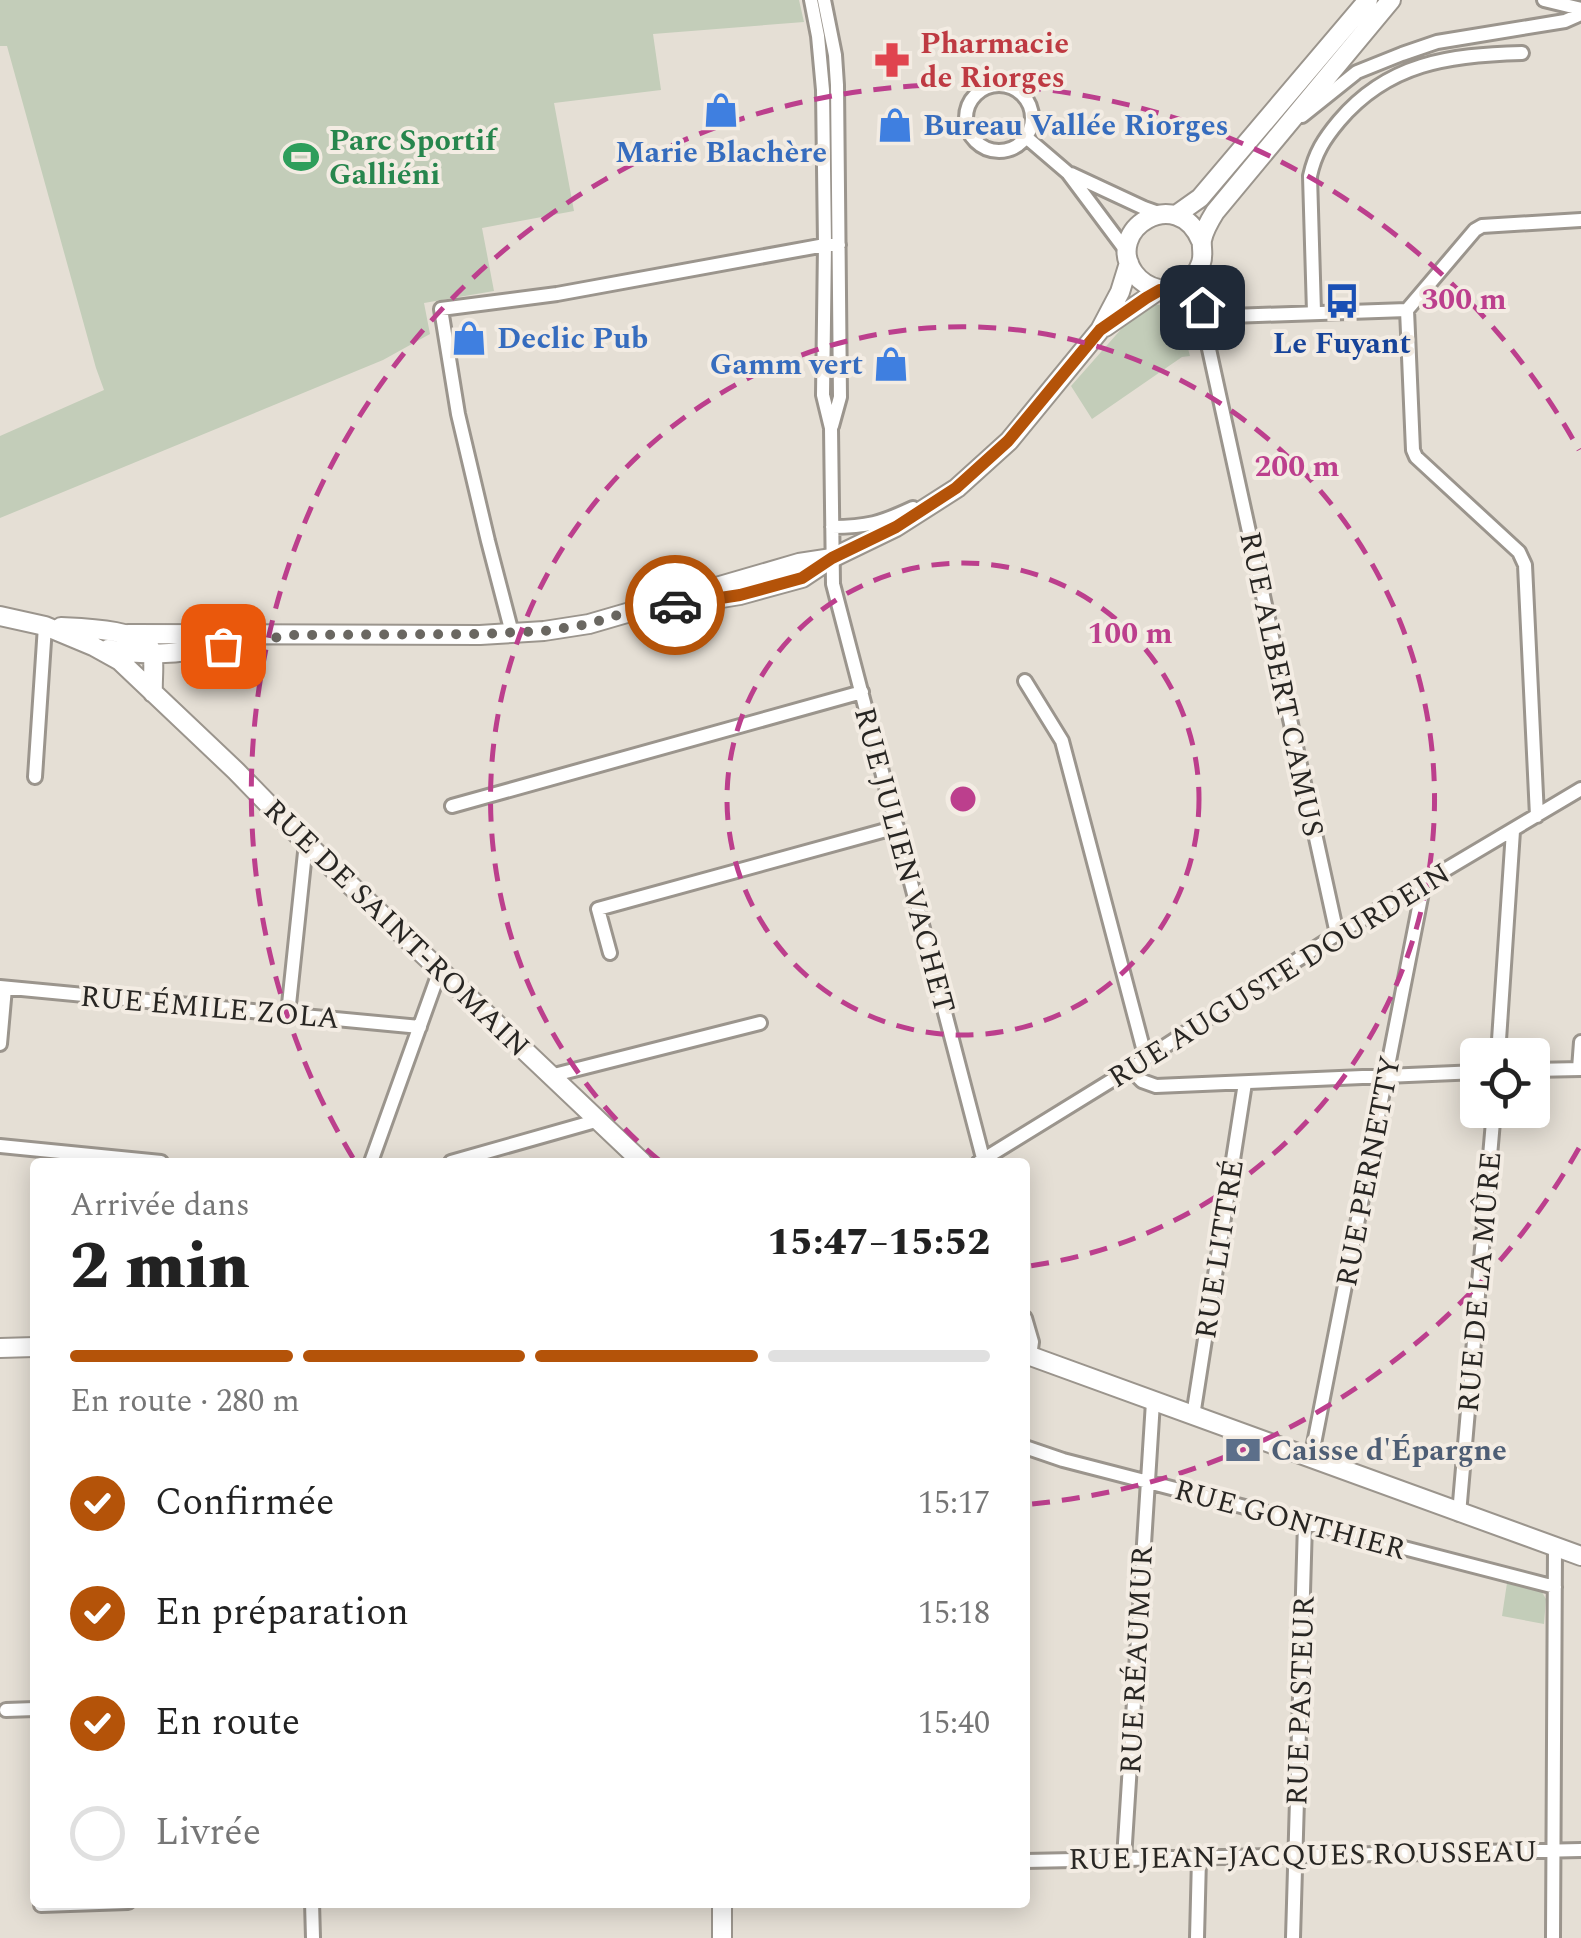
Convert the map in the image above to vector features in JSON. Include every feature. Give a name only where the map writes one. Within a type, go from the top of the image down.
[{"type":"street","points":[[811,0],[824,90],[832,245]]},
{"type":"street","points":[[824,0],[837,85],[832,245]]},
{"type":"street","points":[[152,693],[140,649],[292,635],[512,633],[589,624],[624,613],[740,595],[802,578],[832,558],[896,527],[956,488],[1008,441],[1100,330],[1120,292],[1128,241],[1140,222],[1169,214],[1200,198],[1368,0]]},
{"type":"street","points":[[1202,241],[1215,212],[1391,0]]},
{"type":"street","points":[[1544,0],[1581,11]]},
{"type":"street","points":[[1273,141],[1356,72],[1437,42],[1564,21],[1581,11]]},
{"type":"street","points":[[1314,312],[1310,176],[1321,143],[1353,104],[1410,68],[1455,57],[1522,53]]},
{"type":"street","points":[[991,86],[1014,88],[1024,96],[1032,116],[1026,137],[1009,150],[998,151],[980,144],[966,121],[970,103],[991,86]]},
{"type":"street","points":[[1026,137],[1068,172],[1144,208],[1192,225],[1202,241],[1198,269],[1188,281],[1165,289],[1100,330]]},
{"type":"street","points":[[1068,172],[1128,258],[1135,275],[1144,284],[1165,289],[1202,317],[1407,310]]},
{"type":"street","points":[[1537,816],[1524,558],[1416,457],[1407,310],[1482,226],[1581,220]]},
{"type":"street","points":[[512,633],[458,414],[441,308],[557,294],[832,245]]},
{"type":"street","name":"RUE JULIEN VACHET","points":[[832,245],[840,397],[831,428],[833,584],[981,1158]]},
{"type":"street","name":"RUE ALBERT CAMUS","points":[[1198,269],[1202,317],[1337,934]]},
{"type":"street","points":[[832,527],[884,522],[956,488]]},
{"type":"street","name":"RUE DE SAINT-ROMAIN","points":[[0,616],[140,649]]},
{"type":"street","points":[[35,777],[46,626]]},
{"type":"street","name":"RUE DE SAINT-ROMAIN","points":[[46,626],[120,661],[140,649]]},
{"type":"street","name":"RUE DE SAINT-ROMAIN","points":[[140,649],[152,693],[638,1158]]},
{"type":"street","points":[[1025,681],[1062,741],[1146,1059]]},
{"type":"street","points":[[452,806],[862,692]]},
{"type":"street","name":"RUE AUGUSTE DOURDEIN","points":[[988,1158],[1337,934],[1581,790]]},
{"type":"street","points":[[610,953],[598,909],[897,827]]},
{"type":"street","points":[[1499,1038],[1513,831]]},
{"type":"street","points":[[288,1014],[306,843]]},
{"type":"street","name":"RUE PERNETTY","points":[[1311,1460],[1424,882]]},
{"type":"street","points":[[372,1158],[440,970]]},
{"type":"street","points":[[0,1044],[3,987]]},
{"type":"street","name":"RUE ÉMILE ZOLA","points":[[3,987],[420,1026]]},
{"type":"street","points":[[550,1076],[760,1022]]},
{"type":"street","points":[[1550,1070],[1580,1069],[1581,1042]]},
{"type":"street","points":[[1130,1069],[1147,1084],[1156,1086],[1460,1073]]},
{"type":"street","name":"RUE LITTRÉ","points":[[1193,1416],[1246,1082]]},
{"type":"street","points":[[465,1158],[599,1120]]},
{"type":"street","name":"RUE DE LA MÛRE","points":[[1459,1514],[1492,1128]]},
{"type":"street","points":[[0,1146],[121,1158]]},
{"type":"street","points":[[0,1348],[30,1347]]},
{"type":"street","points":[[1030,1356],[1581,1556]]},
{"type":"street","name":"RUE RÉAUMUR","points":[[1124,1859],[1153,1402]]},
{"type":"street","name":"RUE GONTHIER","points":[[1030,1449],[1555,1587]]},
{"type":"street","name":"RUE PASTEUR","points":[[1294,1938],[1305,1523]]},
{"type":"street","points":[[1552,1938],[1555,1547]]},
{"type":"street","points":[[6,1710],[30,1709]]},
{"type":"street","name":"RUE JEAN-JACQUES ROUSSEAU","points":[[1030,1861],[1581,1850]]},
{"type":"street","points":[[1197,1938],[1199,1858]]},
{"type":"street","points":[[312,1908],[313,1938]]},
{"type":"street","points":[[722,1908],[722,1938]]},
{"type":"green space","name":"Parc Sportif Galliéni","points":[[0,0],[799,0],[804,22],[653,34],[661,90],[554,103],[574,211],[482,228],[494,291],[424,303],[430,334],[383,360],[0,518],[0,436],[104,390],[7,46],[0,46]]},
{"type":"green space","points":[[1154,304],[1177,316],[1190,356],[1182,357],[1092,419],[1071,386],[1138,310]]},
{"type":"green space","points":[[1507,1583],[1542,1592],[1546,1599],[1544,1624],[1502,1616]]},
{"type":"way so far","points":[[223,646],[292,635],[544,631],[675,605]]},
{"type":"place","name":"Pharmacie de Riorges","points":[[892,60]]},
{"type":"place","name":"Marie Blachère","points":[[721,110]]},
{"type":"place","name":"Bureau Vallée Riorges","points":[[895,125]]},
{"type":"place","name":"Parc Sportif Galliéni","points":[[301,157]]},
{"type":"place","name":"Le Fuyant","points":[[1342,301]]},
{"type":"place","name":"Declic Pub","points":[[469,338]]},
{"type":"place","name":"Gamm vert","points":[[891,364]]},
{"type":"place","name":"Caisse d'Épargne","points":[[1243,1450]]},
{"type":"route","points":[[675,605],[740,595],[802,578],[832,558],[896,527],[956,488],[1008,441],[1100,330],[1137,303],[1169,289],[1202,317],[1202,307]]}]
